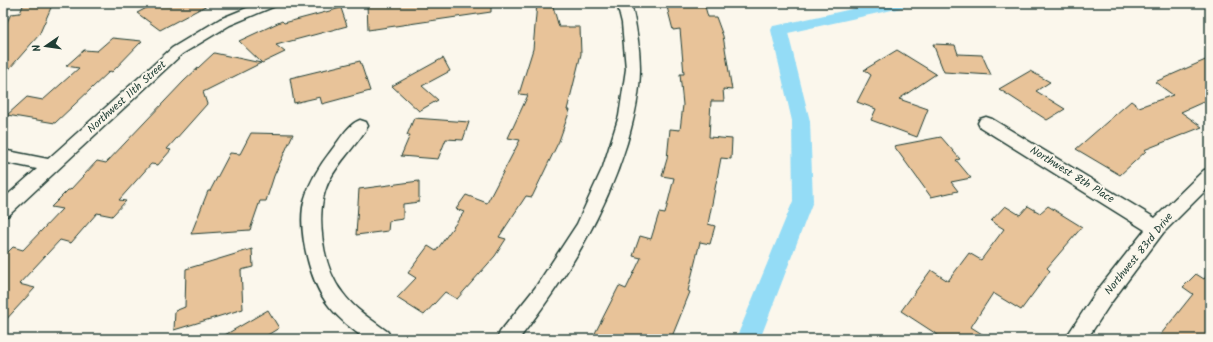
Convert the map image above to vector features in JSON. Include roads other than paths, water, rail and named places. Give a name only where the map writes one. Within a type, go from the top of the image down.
[{"type":"street","points":[[507,339],[542,294],[584,228],[611,166],[627,116],[633,69],[629,23],[624,3]]},
{"type":"street","name":"Northwest 11th Street","points":[[3,210],[177,51],[225,22],[267,4]]},
{"type":"street","name":"Northwest 8th Place","points":[[986,123],[1157,228]]},
{"type":"street","points":[[360,126],[324,173],[313,201],[312,231],[319,266],[334,298],[365,328],[381,339]]},
{"type":"street","points":[[3,156],[52,166]]},
{"type":"street","name":"Northwest 83rd Drive","points":[[1075,339],[1103,298],[1157,228],[1210,175]]},
{"type":"waterway","points":[[748,339],[803,201],[801,121],[779,30],[901,3]]}]
